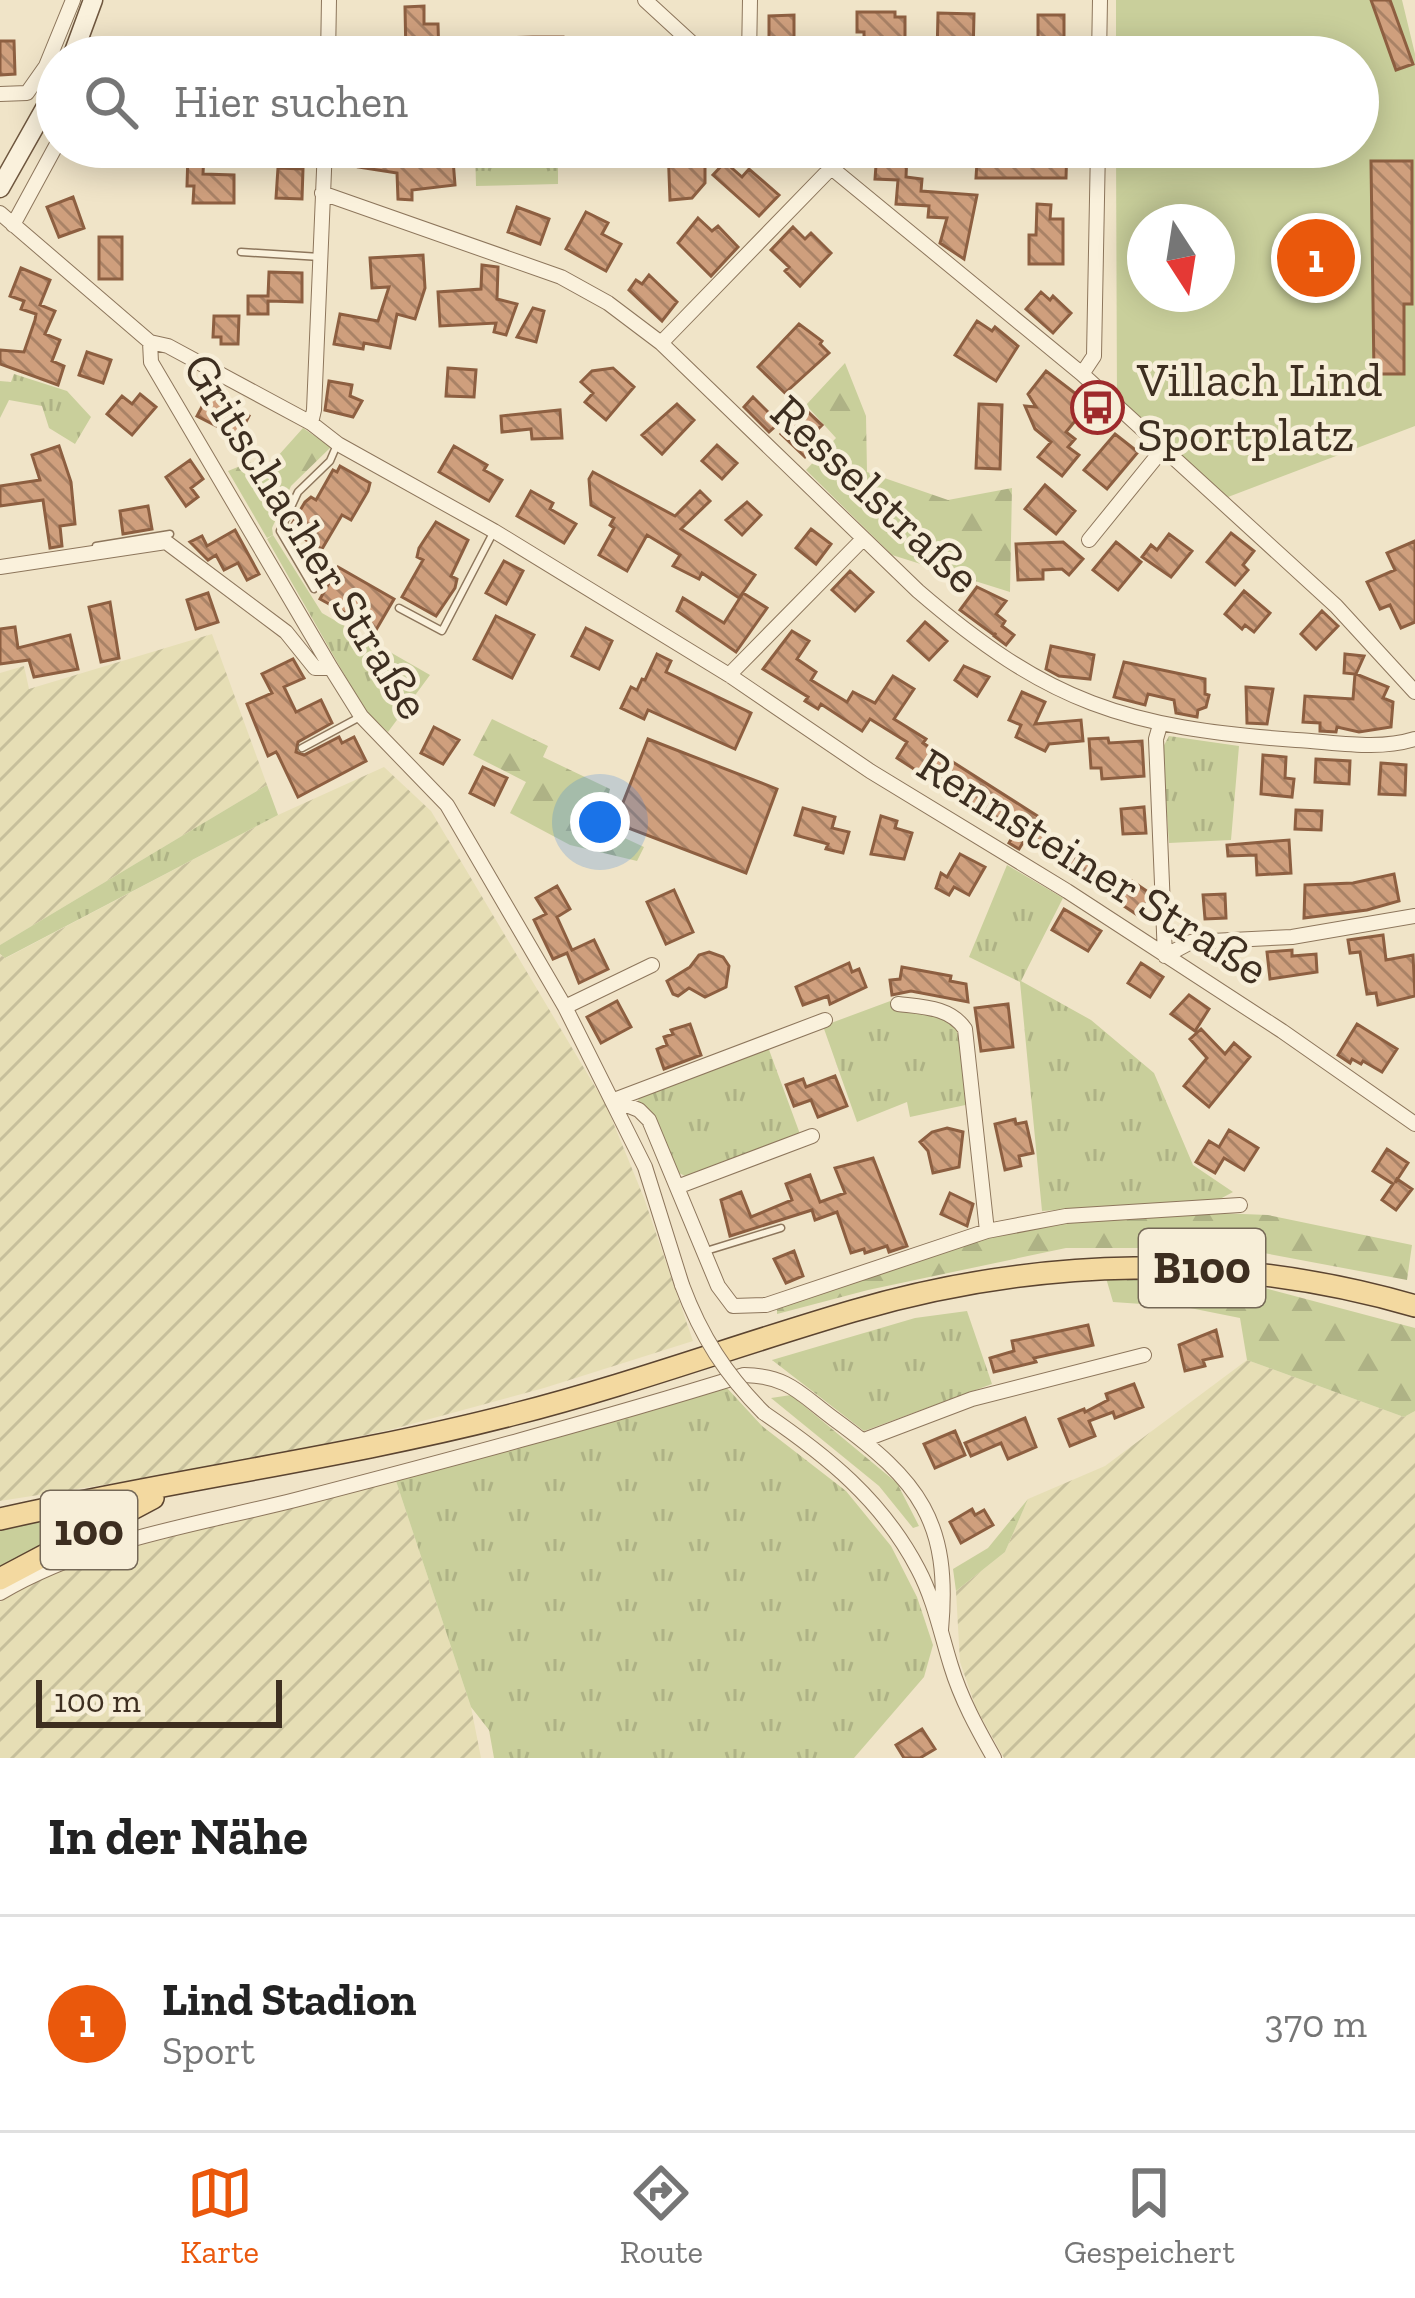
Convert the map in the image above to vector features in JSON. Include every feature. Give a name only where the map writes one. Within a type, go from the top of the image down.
[{"type":"main road","points":[[80,36],[93,0]]},
{"type":"main road","points":[[0,188],[36,124]]},
{"type":"main road","name":"B100","points":[[0,1519],[515,1414],[858,1310],[985,1281],[1116,1265],[1223,1269],[1356,1288],[1415,1306]]},
{"type":"main road","name":"100","points":[[0,1579],[180,1485]]},
{"type":"street","points":[[58,36],[73,0]]},
{"type":"street","points":[[328,36],[329,0]]},
{"type":"street","points":[[645,0],[684,36]]},
{"type":"street","points":[[749,0],[749,36]]},
{"type":"street","points":[[1099,36],[1100,0]]},
{"type":"street","points":[[0,94],[27,93],[36,80]]},
{"type":"street","points":[[14,225],[44,168]]},
{"type":"street","points":[[310,423],[324,168]]},
{"type":"street","points":[[661,343],[831,168]]},
{"type":"street","points":[[833,168],[1082,374],[1336,606],[1415,692]]},
{"type":"street","points":[[1082,374],[1094,356],[1098,168]]},
{"type":"street","name":"Resselstraße","points":[[322,193],[561,277],[608,303],[661,343],[962,630],[1005,660],[1091,705],[1207,734],[1378,746],[1415,739]]},
{"type":"street","name":"Rennsteiner Straße","points":[[0,213],[150,342],[168,346],[310,423],[729,675],[890,784],[1067,891],[1415,1124]]},
{"type":"street","name":"Gritschacher Straße","points":[[150,342],[151,362],[331,668],[362,716],[448,805],[565,1007],[645,1167],[682,1285],[716,1358],[764,1413],[830,1458],[873,1502],[920,1572],[960,1692],[994,1758]]},
{"type":"street","points":[[1090,540],[1162,450]]},
{"type":"street","points":[[729,675],[863,539]]},
{"type":"street","points":[[0,567],[166,542],[286,632],[315,668],[331,668]]},
{"type":"street","points":[[1160,725],[1156,739],[1165,956],[1191,942],[1292,937],[1415,916]]},
{"type":"street","points":[[565,1007],[652,965]]},
{"type":"street","points":[[898,1004],[944,1012],[958,1018],[965,1029],[987,1231]]},
{"type":"street","points":[[614,1100],[825,1020]]},
{"type":"street","points":[[614,1100],[650,1120],[723,1297],[733,1306],[749,1309],[987,1231],[1066,1216],[1240,1205]]},
{"type":"street","points":[[677,1187],[812,1136]]},
{"type":"street","points":[[864,1440],[956,1403],[1144,1355]]},
{"type":"street","name":"Gritschacher Straße","points":[[0,1593],[62,1561],[116,1544],[744,1376],[770,1376],[792,1384],[864,1440],[914,1488],[927,1513],[946,1580],[941,1630]]},
{"type":"lane","points":[[242,252],[320,257]]},
{"type":"lane","points":[[314,590],[280,531],[298,493],[330,460],[338,444]]},
{"type":"lane","points":[[399,608],[442,631],[494,531]]},
{"type":"lane","points":[[69,557],[70,550],[170,533]]},
{"type":"lane","points":[[302,748],[362,716]]},
{"type":"lane","points":[[706,1251],[781,1228]]},
{"type":"shaded area","points":[[212,634],[267,785],[0,945],[0,673],[24,666],[29,689]]},
{"type":"shaded area","points":[[384,767],[431,811],[606,1105],[693,1341],[393,1429],[218,1467],[0,1501],[0,955],[6,958],[278,815]]},
{"type":"shaded area","points":[[1247,1360],[1404,1417],[1415,1411],[1415,1758],[1004,1758],[976,1708],[960,1662],[956,1591],[1005,1552],[1028,1499],[1105,1466]]},
{"type":"shaded area","points":[[395,1478],[471,1707],[481,1758],[0,1758],[0,1602],[65,1565]]},
{"type":"green space","points":[[1116,0],[1402,0],[1415,54],[1415,426],[1228,497],[1117,401],[1116,168],[1379,168],[1379,36],[1116,36]]},
{"type":"green space","points":[[476,168],[558,168],[558,184],[476,186]]},
{"type":"green space","points":[[845,363],[866,416],[867,472],[948,500],[1012,488],[1010,592],[892,555],[806,470],[836,438],[806,405]]},
{"type":"green space","points":[[14,374],[67,391],[91,417],[75,444],[49,428],[42,406],[9,400],[0,418],[0,381],[11,382]]},
{"type":"green space","points":[[303,428],[331,447],[291,486],[273,535],[267,538],[228,471],[250,462],[260,476]]},
{"type":"green space","points":[[273,535],[322,613],[430,675],[388,732],[365,711],[267,539]]},
{"type":"green space","points":[[492,719],[548,746],[543,757],[610,789],[601,827],[644,847],[637,861],[570,845],[510,813],[526,782],[473,755]]},
{"type":"green space","points":[[1169,736],[1239,746],[1231,840],[1169,843],[1162,749]]},
{"type":"green space","points":[[267,785],[278,815],[5,958],[0,954],[0,945]]},
{"type":"green space","points":[[1007,865],[1063,898],[1021,981],[1091,1020],[1154,1073],[1193,1165],[1233,1192],[1220,1199],[1042,1211],[1020,982],[969,957]]},
{"type":"green space","points":[[893,1000],[894,1010],[939,1016],[957,1030],[970,1104],[910,1117],[907,1102],[857,1122],[823,1026]]},
{"type":"green space","points":[[768,1047],[800,1134],[687,1177],[675,1171],[639,1097]]},
{"type":"green space","points":[[1191,1212],[1268,1215],[1412,1245],[1407,1280],[1237,1248],[1066,1248],[777,1314],[777,1307],[989,1236],[1068,1221]]},
{"type":"green space","points":[[1106,1278],[1257,1286],[1415,1328],[1415,1411],[1404,1417],[1247,1360],[1240,1318],[1185,1307],[1113,1302]]},
{"type":"green space","points":[[967,1311],[992,1384],[864,1431],[772,1360],[915,1318]]},
{"type":"green space","points":[[727,1388],[762,1426],[846,1491],[891,1546],[917,1597],[933,1645],[924,1677],[854,1758],[494,1758],[489,1730],[471,1707],[395,1478]]},
{"type":"green space","points":[[791,1395],[897,1483],[919,1526],[913,1528],[879,1486],[771,1398]]},
{"type":"green space","points":[[1028,1499],[1005,1552],[956,1591],[953,1569],[988,1548]]},
{"type":"green space","points":[[126,1504],[0,1570],[0,1529]]},
{"type":"building","points":[[1371,0],[1390,0],[1413,64],[1396,70]]},
{"type":"building","points":[[424,6],[424,24],[438,24],[438,36],[406,36],[405,7]]},
{"type":"building","points":[[857,12],[895,12],[895,17],[905,17],[905,36],[857,32]]},
{"type":"building","points":[[938,13],[974,14],[973,36],[937,36]]},
{"type":"building","points":[[794,15],[794,36],[769,36],[769,16]]},
{"type":"building","points":[[1038,15],[1064,15],[1064,36],[1038,36]]},
{"type":"building","points":[[0,41],[14,41],[15,74],[0,75]]},
{"type":"building","points":[[1379,161],[1412,161],[1412,304],[1404,304],[1404,374],[1374,374],[1371,168],[1379,168]]},
{"type":"building","points":[[188,168],[203,168],[203,174],[234,175],[234,203],[193,203],[194,186],[187,186]]},
{"type":"building","points":[[278,168],[303,169],[302,199],[276,198]]},
{"type":"building","points":[[364,168],[454,168],[455,185],[412,190],[412,200],[398,199],[397,173]]},
{"type":"building","points":[[669,168],[705,168],[705,183],[692,198],[670,200]]},
{"type":"building","points":[[719,168],[732,168],[742,177],[749,169],[779,195],[759,216],[713,175]]},
{"type":"building","points":[[876,168],[906,168],[906,177],[922,179],[921,191],[977,195],[964,259],[940,243],[947,218],[928,217],[929,206],[896,204],[898,180],[875,179]]},
{"type":"building","points":[[977,168],[1066,168],[1066,178],[976,178]]},
{"type":"building","points":[[73,197],[84,228],[59,237],[47,207]]},
{"type":"building","points":[[1037,204],[1051,205],[1050,219],[1063,219],[1063,264],[1029,264],[1029,235],[1036,235]]},
{"type":"building","points":[[517,207],[549,219],[540,244],[508,232]]},
{"type":"building","points":[[586,212],[608,223],[602,234],[621,244],[606,271],[566,249]]},
{"type":"building","points":[[698,218],[712,231],[718,226],[738,247],[711,276],[678,243]]},
{"type":"building","points":[[793,227],[805,239],[811,233],[831,253],[800,286],[771,250]]},
{"type":"building","points":[[99,237],[122,237],[122,279],[99,279]]},
{"type":"building","points":[[423,255],[425,288],[415,319],[397,314],[390,348],[334,344],[340,314],[378,321],[389,287],[372,288],[370,258]]},
{"type":"building","points":[[482,265],[498,267],[497,299],[517,304],[506,335],[494,332],[496,323],[440,326],[438,292],[481,289]]},
{"type":"building","points":[[21,268],[50,280],[40,305],[55,311],[45,334],[60,340],[52,361],[64,366],[58,385],[0,364],[0,350],[24,352],[35,320],[36,314],[21,309],[24,301],[10,296]]},
{"type":"building","points":[[269,272],[302,273],[302,302],[268,301],[268,314],[248,314],[248,296],[268,296]]},
{"type":"building","points":[[649,275],[677,302],[662,321],[629,290],[636,280],[642,284]]},
{"type":"building","points":[[1041,292],[1050,300],[1053,296],[1071,313],[1053,333],[1026,309]]},
{"type":"building","points":[[533,308],[544,311],[536,342],[517,337]]},
{"type":"building","points":[[214,316],[239,316],[238,344],[221,344],[221,337],[213,337]]},
{"type":"building","points":[[977,321],[992,331],[995,327],[1018,346],[996,381],[955,355]]},
{"type":"building","points":[[799,324],[822,341],[829,353],[785,393],[758,367]]},
{"type":"building","points":[[87,352],[111,360],[103,383],[79,375]]},
{"type":"building","points":[[448,368],[476,370],[474,397],[446,396]]},
{"type":"building","points":[[613,368],[634,387],[606,420],[585,402],[593,393],[581,382],[592,371]]},
{"type":"building","points":[[1046,371],[1089,404],[1066,432],[1075,439],[1068,447],[1079,455],[1062,476],[1038,457],[1051,442],[1035,429],[1025,406],[1036,407],[1028,394]]},
{"type":"building","points":[[329,381],[352,385],[350,396],[362,401],[353,417],[325,410]]},
{"type":"building","points":[[140,394],[156,407],[132,435],[107,414],[122,396],[132,404]]},
{"type":"building","points":[[208,395],[249,416],[238,437],[197,416]]},
{"type":"building","points":[[753,397],[779,423],[769,432],[744,407]]},
{"type":"building","points":[[677,404],[694,420],[662,454],[642,435]]},
{"type":"building","points":[[979,404],[1002,405],[1000,469],[976,468]]},
{"type":"building","points":[[805,409],[822,425],[812,435],[820,442],[805,457],[781,434]]},
{"type":"building","points":[[560,410],[562,438],[532,439],[531,429],[502,432],[501,416]]},
{"type":"building","points":[[1115,434],[1138,452],[1107,489],[1084,470]]},
{"type":"building","points":[[717,445],[737,463],[722,479],[702,461]]},
{"type":"building","points":[[59,446],[71,482],[75,524],[60,526],[62,546],[50,548],[43,500],[0,506],[0,486],[40,480],[32,455]]},
{"type":"building","points":[[454,446],[502,480],[489,501],[439,472]]},
{"type":"building","points":[[190,460],[203,479],[191,488],[198,497],[186,506],[166,477]]},
{"type":"building","points":[[340,466],[370,483],[351,520],[342,515],[322,549],[290,531],[305,502],[311,497],[316,500]]},
{"type":"building","points":[[593,472],[675,516],[700,491],[710,501],[681,529],[755,575],[739,598],[702,573],[699,579],[673,566],[680,555],[647,535],[627,571],[599,555],[614,528],[610,525],[614,518],[591,505]]},
{"type":"building","points":[[1045,485],[1075,511],[1056,534],[1025,509]]},
{"type":"building","points":[[531,491],[576,524],[564,543],[517,516]]},
{"type":"building","points":[[747,502],[761,515],[742,535],[726,520]]},
{"type":"building","points":[[148,506],[152,529],[123,534],[120,511]]},
{"type":"building","points":[[436,522],[468,540],[451,576],[457,579],[455,588],[436,616],[402,597],[423,560],[417,557],[419,548]]},
{"type":"building","points":[[811,529],[831,544],[816,564],[796,548]]},
{"type":"building","points":[[235,530],[259,574],[247,580],[238,563],[224,570],[216,555],[208,560],[190,542],[202,536],[207,546]]},
{"type":"building","points":[[1231,533],[1254,551],[1243,565],[1248,570],[1235,585],[1207,562]]},
{"type":"building","points":[[1169,534],[1192,551],[1171,577],[1142,557],[1151,545],[1157,550]]},
{"type":"building","points":[[1415,541],[1415,622],[1401,628],[1390,605],[1380,609],[1367,582],[1395,570],[1387,553]]},
{"type":"building","points":[[1063,542],[1083,559],[1069,575],[1062,569],[1043,570],[1043,579],[1018,580],[1016,544]]},
{"type":"building","points":[[1116,542],[1141,562],[1118,590],[1093,570]]},
{"type":"building","points":[[504,561],[523,571],[506,604],[486,593]]},
{"type":"building","points":[[338,567],[394,599],[376,630],[320,599]]},
{"type":"building","points":[[850,571],[873,592],[855,611],[832,590]]},
{"type":"building","points":[[977,587],[1006,601],[996,614],[1014,635],[1006,645],[960,610]]},
{"type":"building","points":[[1244,591],[1270,613],[1254,632],[1245,625],[1242,629],[1225,614]]},
{"type":"building","points":[[208,593],[218,622],[196,629],[187,600]]},
{"type":"building","points":[[743,593],[767,608],[736,652],[677,611],[683,598],[724,623]]},
{"type":"building","points":[[110,602],[119,658],[101,662],[89,607]]},
{"type":"building","points":[[1322,611],[1338,626],[1316,649],[1301,634]]},
{"type":"building","points":[[496,616],[534,635],[512,678],[474,659]]},
{"type":"building","points":[[925,622],[947,641],[929,660],[908,641]]},
{"type":"building","points":[[15,627],[18,648],[70,635],[78,669],[34,677],[29,660],[0,664],[0,629]]},
{"type":"building","points":[[586,628],[612,641],[599,669],[572,656]]},
{"type":"building","points":[[792,631],[809,641],[797,659],[816,672],[811,680],[847,702],[853,692],[875,703],[893,676],[914,689],[894,719],[926,739],[923,743],[1039,817],[1034,825],[1093,861],[1084,876],[1024,841],[1019,849],[1009,843],[1014,834],[897,758],[907,742],[870,719],[862,731],[821,704],[818,709],[805,701],[808,697],[763,669]]},
{"type":"building","points":[[1051,646],[1094,655],[1090,679],[1059,676],[1046,669]]},
{"type":"building","points":[[657,654],[671,661],[666,672],[751,713],[735,749],[648,710],[644,719],[621,708],[631,687],[637,690],[645,680]]},
{"type":"building","points":[[1345,654],[1364,656],[1356,674],[1388,687],[1383,698],[1393,702],[1391,727],[1359,732],[1337,727],[1336,732],[1320,731],[1320,723],[1303,722],[1305,696],[1353,699],[1355,674],[1344,673]]},
{"type":"building","points":[[293,659],[304,678],[284,687],[296,712],[321,700],[332,723],[298,742],[296,752],[304,755],[339,737],[342,743],[354,737],[366,761],[298,797],[276,752],[268,756],[247,704],[272,693],[262,674]]},
{"type":"building","points":[[1124,662],[1205,679],[1206,707],[1198,710],[1197,717],[1176,713],[1174,700],[1148,694],[1145,705],[1114,697]]},
{"type":"building","points":[[964,666],[989,677],[977,696],[955,680]]},
{"type":"building","points":[[1246,687],[1273,689],[1267,724],[1247,723]]},
{"type":"building","points":[[1022,692],[1045,702],[1035,724],[1081,720],[1083,741],[1049,744],[1045,751],[1016,737],[1021,725],[1009,720]]},
{"type":"building","points":[[434,727],[459,740],[443,764],[421,753]]},
{"type":"building","points":[[1108,738],[1109,743],[1142,741],[1144,776],[1102,779],[1101,768],[1091,768],[1089,739]]},
{"type":"building","points":[[648,739],[777,789],[746,873],[615,823]]},
{"type":"building","points":[[1263,755],[1286,757],[1285,778],[1294,779],[1292,797],[1261,794]]},
{"type":"building","points":[[1316,759],[1350,761],[1349,784],[1315,782]]},
{"type":"building","points":[[1381,763],[1406,765],[1405,795],[1379,794]]},
{"type":"building","points":[[483,767],[507,778],[494,805],[470,793]]},
{"type":"building","points":[[1144,807],[1146,833],[1123,834],[1121,809]]},
{"type":"building","points":[[803,808],[835,817],[832,828],[849,832],[843,853],[795,835]]},
{"type":"building","points":[[1296,810],[1322,811],[1321,830],[1295,829]]},
{"type":"building","points":[[881,816],[897,821],[895,828],[912,833],[904,859],[871,854]]},
{"type":"building","points":[[1289,840],[1291,873],[1257,875],[1256,855],[1228,856],[1227,845]]},
{"type":"building","points":[[960,854],[985,867],[969,895],[954,887],[949,895],[936,888],[941,873],[947,877]]},
{"type":"building","points":[[1394,874],[1399,901],[1304,918],[1305,885],[1353,883]]},
{"type":"building","points":[[1132,881],[1151,894],[1139,916],[1118,902]]},
{"type":"building","points":[[557,886],[570,909],[557,917],[572,950],[594,940],[608,969],[579,983],[567,953],[553,959],[534,920],[546,914],[536,898]]},
{"type":"building","points":[[674,890],[693,932],[666,944],[647,902]]},
{"type":"building","points":[[1225,894],[1226,918],[1205,919],[1203,895]]},
{"type":"building","points":[[1064,909],[1101,931],[1088,951],[1052,930]]},
{"type":"building","points":[[1383,935],[1386,960],[1413,955],[1415,996],[1378,1005],[1376,993],[1367,994],[1360,952],[1350,953],[1348,940]]},
{"type":"building","points":[[1292,950],[1292,956],[1316,954],[1317,972],[1270,979],[1267,952]]},
{"type":"building","points":[[709,952],[723,957],[729,966],[726,987],[705,997],[689,988],[678,996],[673,994],[667,981]]},
{"type":"building","points":[[849,963],[852,972],[859,969],[866,987],[830,1004],[828,996],[803,1005],[796,987]]},
{"type":"building","points":[[1141,963],[1163,977],[1150,997],[1128,983]]},
{"type":"building","points":[[902,967],[951,976],[950,981],[966,984],[968,1002],[911,991],[892,995],[890,980],[900,979]]},
{"type":"building","points":[[1189,995],[1209,1009],[1195,1031],[1171,1014]]},
{"type":"building","points":[[617,1001],[631,1027],[601,1043],[587,1017]]},
{"type":"building","points":[[1008,1004],[1013,1047],[981,1051],[975,1008]]},
{"type":"building","points":[[690,1024],[701,1055],[664,1069],[657,1049],[667,1045],[664,1037],[673,1034],[671,1030]]},
{"type":"building","points":[[1357,1024],[1397,1049],[1382,1072],[1338,1055]]},
{"type":"building","points":[[1201,1029],[1225,1054],[1234,1043],[1250,1057],[1209,1107],[1184,1086],[1207,1058],[1190,1039]]},
{"type":"building","points":[[835,1076],[847,1106],[818,1117],[811,1100],[794,1106],[786,1085],[803,1079],[806,1087]]},
{"type":"building","points":[[1015,1119],[1016,1124],[1026,1122],[1033,1153],[1019,1156],[1021,1166],[1005,1170],[995,1124]]},
{"type":"building","points":[[947,1128],[963,1132],[959,1167],[933,1173],[928,1151],[920,1142]]},
{"type":"building","points":[[1229,1130],[1258,1148],[1244,1170],[1224,1158],[1215,1173],[1196,1162],[1209,1141],[1219,1147]]},
{"type":"building","points":[[1387,1149],[1408,1163],[1397,1179],[1412,1189],[1396,1210],[1382,1200],[1393,1184],[1373,1171]]},
{"type":"building","points":[[873,1158],[907,1246],[889,1252],[887,1246],[851,1253],[837,1212],[815,1220],[812,1210],[730,1236],[721,1200],[741,1192],[751,1217],[792,1200],[786,1184],[810,1175],[820,1202],[845,1193],[835,1168]]},
{"type":"building","points":[[950,1193],[973,1204],[967,1226],[941,1214]]},
{"type":"building","points":[[794,1251],[803,1276],[786,1283],[774,1259]]},
{"type":"building","points":[[1088,1325],[1093,1345],[994,1372],[990,1358],[1014,1351],[1012,1341]]},
{"type":"building","points":[[1216,1330],[1222,1356],[1185,1371],[1179,1345]]},
{"type":"building","points":[[1134,1384],[1143,1407],[1115,1418],[1113,1412],[1089,1421],[1095,1436],[1070,1446],[1059,1419],[1085,1412],[1108,1400],[1106,1394]]},
{"type":"building","points":[[1025,1418],[1036,1447],[1008,1459],[1001,1443],[971,1456],[965,1443]]},
{"type":"building","points":[[955,1431],[965,1455],[935,1468],[924,1444]]},
{"type":"building","points":[[972,1509],[975,1515],[984,1510],[993,1525],[961,1543],[950,1522]]},
{"type":"building","points":[[922,1729],[935,1749],[920,1758],[904,1758],[896,1745]]},
{"type":"place","name":"Lind Stadion","points":[[1316,258]]},
{"type":"place","name":"Villach Lind Sportplatz","points":[[1098,407]]}]
